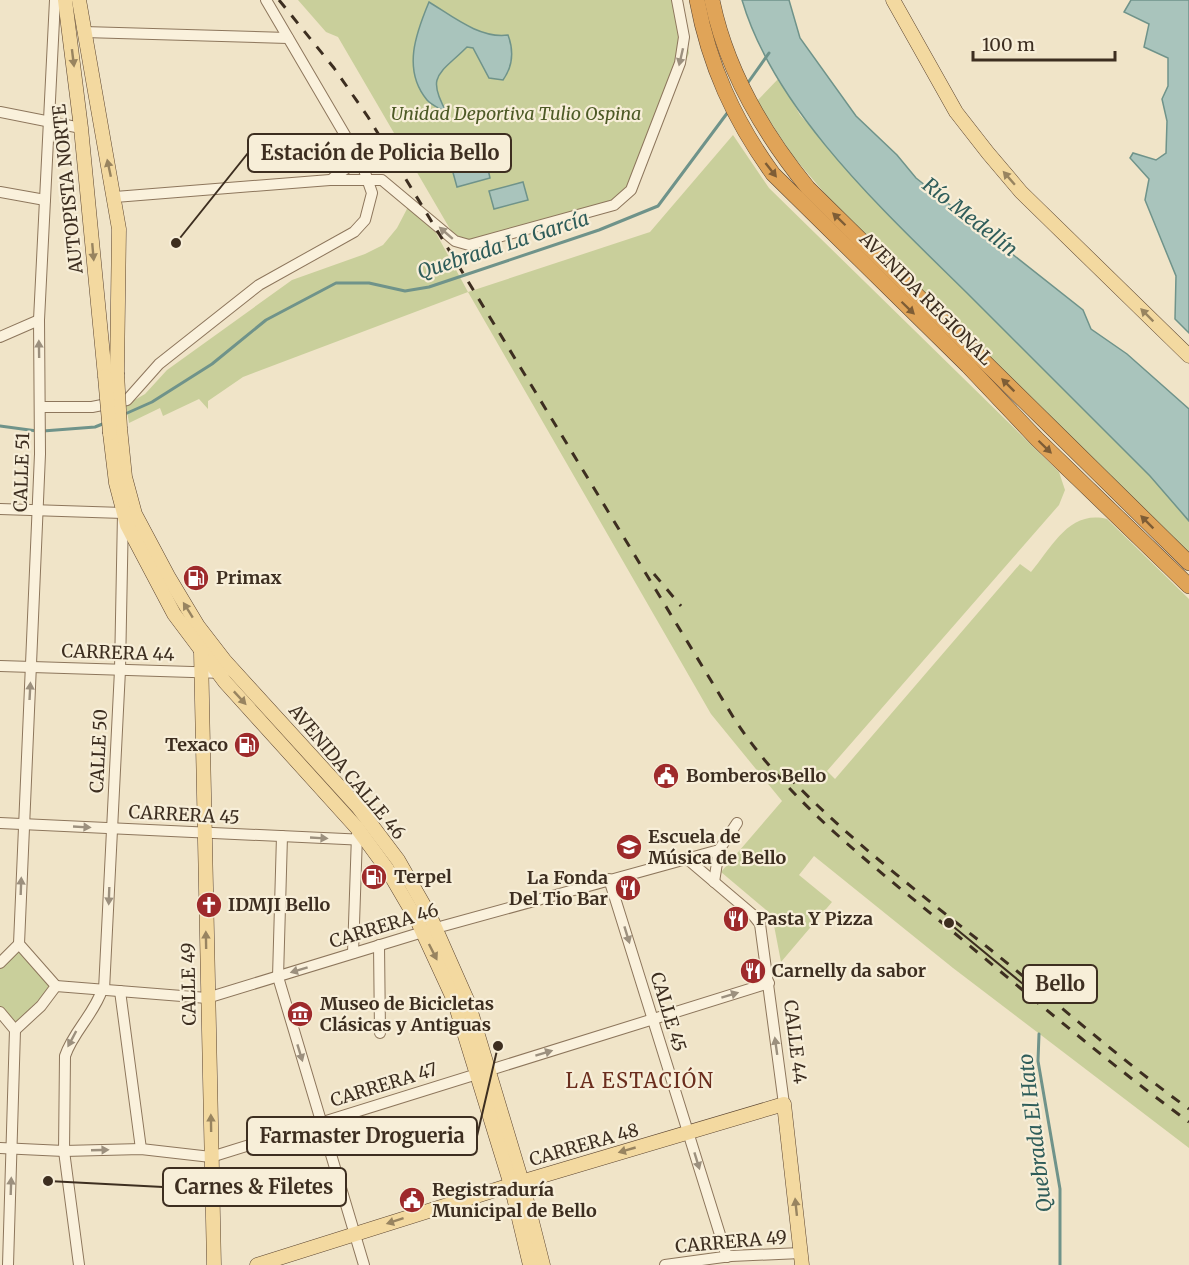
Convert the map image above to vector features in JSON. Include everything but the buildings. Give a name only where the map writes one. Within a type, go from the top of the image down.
[{"type":"highway","name":"AVENIDA REGIONAL","points":[[698,0],[706,42],[723,92],[760,156],[786,189],[968,366],[1037,439],[1189,586]]},
{"type":"highway","name":"AVENIDA REGIONAL","points":[[712,0],[732,60],[753,107],[771,141],[808,188],[1189,563]]},
{"type":"main road","name":"AUTOPISTA NORTE","points":[[65,0],[111,374]]},
{"type":"main road","name":"AUTOPISTA NORTE","points":[[79,0],[115,197],[120,263],[111,374]]},
{"type":"main road","points":[[893,0],[956,112],[988,153],[1021,192],[1189,356]]},
{"type":"main road","points":[[111,374],[115,430]]},
{"type":"main road","name":"AVENIDA CALLE 46","points":[[115,430],[114,473],[123,513],[132,537],[169,606],[201,654],[360,836],[429,930]]},
{"type":"main road","name":"AVENIDA CALLE 46","points":[[115,430],[135,514],[168,576],[201,630],[236,673],[358,807],[412,882],[482,1072],[543,1265]]},
{"type":"main road","name":"CALLE 49","points":[[201,630],[214,1265]]},
{"type":"main road","name":"CARRERA 48","points":[[257,1265],[517,1183],[784,1104]]},
{"type":"main road","name":"CALLE 44","points":[[784,1104],[802,1259]]},
{"type":"main road","name":"AVENIDA CALLE 46","points":[[517,1183],[530,1265]]},
{"type":"street","name":"CALLE 51","points":[[19,944],[40,454],[39,320],[55,0]]},
{"type":"street","points":[[40,407],[92,407],[127,400],[159,364],[259,285],[347,237],[366,220],[371,206],[372,193],[357,153],[266,0]]},
{"type":"street","points":[[115,197],[368,178],[388,183],[455,241],[469,244],[614,205],[631,190],[680,63],[684,37],[676,0]]},
{"type":"street","points":[[84,32],[288,38]]},
{"type":"street","points":[[0,112],[81,128]]},
{"type":"street","points":[[330,180],[344,171],[357,153]]},
{"type":"street","points":[[0,192],[45,200]]},
{"type":"street","points":[[0,337],[39,320]]},
{"type":"street","points":[[0,509],[123,513]]},
{"type":"street","name":"CALLE 50","points":[[79,1265],[64,1151],[64,1056],[70,1041],[103,990],[120,670],[123,513]]},
{"type":"street","name":"CARRERA 44","points":[[0,666],[236,673]]},
{"type":"street","name":"CARRERA 45","points":[[0,823],[282,836],[360,836]]},
{"type":"street","points":[[714,882],[719,850],[737,824]]},
{"type":"street","points":[[282,836],[278,976],[364,1265]]},
{"type":"street","points":[[353,953],[360,836]]},
{"type":"street","name":"CARRERA 46","points":[[56,986],[207,998],[429,930],[719,850]]},
{"type":"street","name":"CALLE 44","points":[[686,858],[752,914],[760,924],[784,1104]]},
{"type":"street","name":"CALLE 45","points":[[609,879],[726,1257]]},
{"type":"street","points":[[0,963],[19,944],[56,986],[41,1006],[15,1030]]},
{"type":"street","points":[[379,945],[380,1033]]},
{"type":"street","name":"CARRERA 47","points":[[0,1148],[64,1151],[141,1149],[212,1156],[769,983]]},
{"type":"street","points":[[120,991],[141,1149]]},
{"type":"street","points":[[0,1012],[15,1030],[8,1265]]},
{"type":"street","name":"CARRERA 49","points":[[665,1265],[726,1257],[802,1259]]},
{"type":"green space","name":"Unidad Deportiva Tulio Ospina","points":[[298,0],[681,0],[689,53],[643,174],[631,194],[483,242],[457,241],[338,37],[326,32]]},
{"type":"green space","points":[[779,78],[800,115],[895,221],[1150,476],[1189,521],[1189,554],[839,210],[792,155],[757,101]]},
{"type":"green space","points":[[733,135],[769,188],[1059,472],[1065,490],[1059,505],[827,771],[835,779],[1020,564],[1031,572],[1055,541],[1072,525],[1082,520],[1107,519],[1189,599],[1189,1148],[953,968],[814,856],[799,875],[832,902],[781,962],[772,915],[721,872],[782,801],[711,714],[468,292],[650,232]]},
{"type":"green space","points":[[408,207],[436,233],[468,292],[243,377],[208,401],[208,409],[199,399],[163,416],[160,408],[129,423],[126,405],[145,394],[167,370],[292,280],[365,254],[383,245],[397,228]]},
{"type":"green space","points":[[19,949],[52,986],[15,1024],[0,1007],[0,968]]},
{"type":"water","points":[[742,0],[789,0],[800,38],[856,116],[897,155],[916,178],[1083,310],[1091,329],[1127,354],[1189,409],[1189,521],[1150,476],[902,229],[836,158],[806,121],[780,82],[758,41]]},
{"type":"water","points":[[1131,0],[1189,0],[1189,333],[1175,319],[1176,276],[1145,200],[1149,179],[1130,158],[1133,153],[1156,160],[1166,153],[1167,121],[1162,99],[1168,86],[1168,58],[1144,47],[1149,24],[1124,12]]},
{"type":"water","points":[[429,2],[477,30],[487,34],[508,35],[511,47],[511,64],[503,80],[489,78],[473,48],[467,47],[443,70],[439,76],[437,90],[447,113],[427,100],[419,88],[413,64],[416,39]]},
{"type":"water","points":[[486,160],[490,178],[457,187],[452,169]]},
{"type":"water","points":[[523,182],[528,200],[494,209],[489,191]]},
{"type":"waterway","name":"Quebrada La García","points":[[747,84],[769,53]]},
{"type":"waterway","name":"Quebrada La García","points":[[125,414],[152,402],[212,364],[266,320],[336,283],[369,283],[405,291],[429,287],[599,230],[658,206],[728,112]]},
{"type":"waterway","name":"Quebrada La García","points":[[43,431],[95,427],[105,423]]},
{"type":"waterway","name":"Quebrada La García","points":[[0,426],[37,431]]},
{"type":"waterway","name":"Quebrada El Hato","points":[[1039,1034],[1038,1061],[1060,1189],[1060,1265]]},
{"type":"railway","points":[[279,0],[334,68],[368,117],[735,720],[757,751],[808,807],[864,858],[1128,1076],[1189,1122]]},
{"type":"railway","points":[[654,574],[681,606]]},
{"type":"railway","points":[[788,776],[835,822],[886,866],[1113,1051],[1189,1109]]},
{"type":"place","name":"Estación de Policia Bello","points":[[176,243]]},
{"type":"place","name":"Primax","points":[[196,578]]},
{"type":"place","name":"Texaco","points":[[247,745]]},
{"type":"place","name":"Bomberos Bello","points":[[666,776]]},
{"type":"place","name":"Escuela de Música de Bello","points":[[629,847]]},
{"type":"place","name":"Terpel","points":[[374,877]]},
{"type":"place","name":"La Fonda Del Tio Bar","points":[[628,888]]},
{"type":"place","name":"IDMJI Bello","points":[[209,905]]},
{"type":"place","name":"Pasta Y Pizza","points":[[736,919]]},
{"type":"place","name":"Bello","points":[[949,923]]},
{"type":"place","name":"Carnelly da sabor","points":[[753,971]]},
{"type":"place","name":"Museo de Bicicletas Clásicas y Antiguas","points":[[300,1014]]},
{"type":"place","name":"Farmaster Drogueria","points":[[498,1046]]},
{"type":"place","name":"Carnes & Filetes","points":[[48,1181]]},
{"type":"place","name":"Registraduría Municipal de Bello","points":[[412,1200]]},
{"type":"district","name":"LA ESTACIÓN","points":[[640,1081]]},
{"type":"water label","name":"Río Medellín","points":[[970,217]]}]
